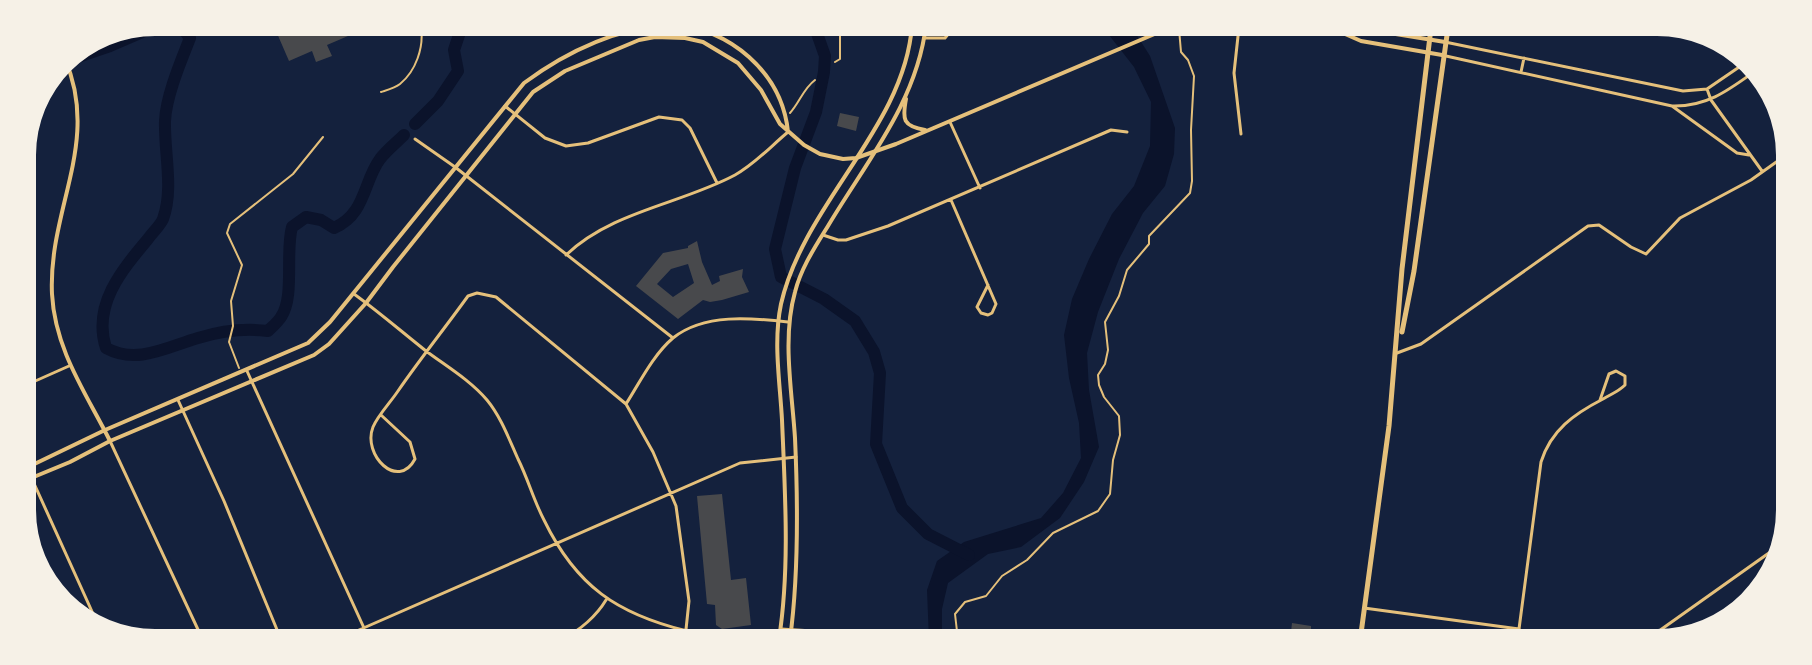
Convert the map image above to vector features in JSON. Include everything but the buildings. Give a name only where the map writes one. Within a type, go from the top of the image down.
[{"type":"main road","points":[[1361,629],[1397,353],[1402,269],[1430,36]]},
{"type":"main road","points":[[1397,353],[1414,271],[1446,36]]},
{"type":"street","points":[[36,464],[105,430],[308,343],[330,322],[524,83],[560,58],[615,36]]},
{"type":"street","points":[[716,36],[746,54],[768,78],[786,117],[788,132]]},
{"type":"street","points":[[910,36],[907,60],[898,85],[816,223],[793,268],[783,296],[778,350],[785,557],[780,628],[792,629],[796,557],[796,457],[790,322],[793,299],[802,274],[823,235],[906,99],[919,65],[924,38],[947,36]]},
{"type":"street","points":[[36,475],[314,355],[329,344],[366,303],[533,92],[565,71],[639,40],[672,37],[703,42],[738,63],[761,90],[780,124],[788,132],[812,151],[843,159],[856,158],[927,131],[1148,36]]},
{"type":"street","points":[[1238,36],[1234,73],[1241,134]]},
{"type":"street","points":[[1348,36],[1672,106],[1702,104],[1747,76]]},
{"type":"street","points":[[1410,36],[1676,91],[1707,89],[1738,67]]},
{"type":"street","points":[[1521,72],[1524,58]]},
{"type":"street","points":[[70,72],[78,107],[78,139],[56,232],[52,273],[55,315],[69,366],[105,430],[198,629]]},
{"type":"street","points":[[1707,89],[1711,100],[1762,171]]},
{"type":"street","points":[[906,99],[906,123],[927,131]]},
{"type":"street","points":[[505,106],[545,138],[566,146],[588,143],[659,117],[682,120],[690,128],[717,183]]},
{"type":"street","points":[[1672,106],[1737,153],[1749,155]]},
{"type":"street","points":[[950,121],[980,188]]},
{"type":"street","points":[[823,235],[846,240],[888,226],[1111,130],[1127,132]]},
{"type":"street","points":[[565,256],[607,227],[717,183],[747,167],[788,132]]},
{"type":"street","points":[[415,139],[673,338]]},
{"type":"street","points":[[1397,353],[1421,344],[1588,226],[1599,225],[1646,254],[1680,218],[1751,180],[1776,162]]},
{"type":"street","points":[[951,200],[988,285],[996,307],[988,315],[981,313],[977,307],[988,285]]},
{"type":"street","points":[[381,415],[410,442],[415,459],[411,467],[395,472],[378,462],[370,438],[373,427],[381,415],[426,351],[468,296],[477,293],[496,297],[626,404],[653,452],[676,506],[689,601],[687,629]]},
{"type":"street","points":[[353,294],[487,399],[500,418],[543,519],[557,544],[571,564],[606,600],[642,618],[680,629]]},
{"type":"street","points":[[626,404],[673,338],[688,330],[716,321],[754,318],[790,322]]},
{"type":"street","points":[[36,381],[69,366]]},
{"type":"street","points":[[247,371],[364,628],[740,463],[796,457]]},
{"type":"street","points":[[1364,608],[1519,629],[1541,462],[1547,443],[1555,431],[1620,390],[1625,385],[1625,376],[1616,371],[1609,374],[1600,400]]},
{"type":"street","points":[[178,400],[277,629]]},
{"type":"street","points":[[36,486],[92,611]]},
{"type":"street","points":[[1662,629],[1768,554]]},
{"type":"street","points":[[577,629],[600,610],[606,600]]},
{"type":"path","points":[[381,92],[401,83],[419,56],[422,36]]},
{"type":"path","points":[[835,62],[840,59],[840,36]]},
{"type":"path","points":[[957,629],[955,614],[965,602],[986,596],[1002,576],[1027,560],[1053,533],[1098,511],[1110,494],[1113,460],[1120,435],[1119,416],[1099,385],[1098,375],[1105,364],[1108,350],[1105,322],[1119,296],[1127,270],[1149,244],[1149,236],[1190,193],[1192,181],[1194,76],[1181,52],[1180,36]]},
{"type":"path","points":[[786,117],[799,103],[806,87],[815,80]]},
{"type":"path","points":[[240,370],[229,342],[233,326],[231,301],[242,265],[227,233],[230,224],[293,174],[323,137]]},
{"type":"water","points":[[1110,36],[1137,36],[1150,56],[1175,128],[1174,154],[1165,186],[1143,213],[1119,259],[1098,312],[1087,353],[1089,390],[1099,447],[1084,482],[1060,518],[1021,547],[988,554],[948,583],[942,609],[942,629],[929,629],[927,590],[937,561],[964,542],[1041,518],[1063,493],[1081,458],[1079,423],[1064,335],[1072,299],[1089,259],[1112,214],[1134,186],[1150,146],[1151,102],[1134,67]]},
{"type":"waterway","points":[[188,36],[166,111],[168,195],[163,219],[112,289],[103,317],[106,348],[118,353],[141,355],[224,332],[268,331],[281,317],[288,298],[292,227],[306,217],[321,220],[334,228],[344,222],[358,206],[380,159],[404,135]]},
{"type":"waterway","points":[[415,124],[438,101],[458,71],[454,50],[459,36]]},
{"type":"waterway","points":[[818,36],[825,56],[824,72],[816,112],[795,168],[775,249],[781,277],[824,299],[855,321],[874,352],[880,373],[876,444],[902,508],[928,534],[969,555]]},
{"type":"waterway","points":[[101,49],[122,41]]}]
